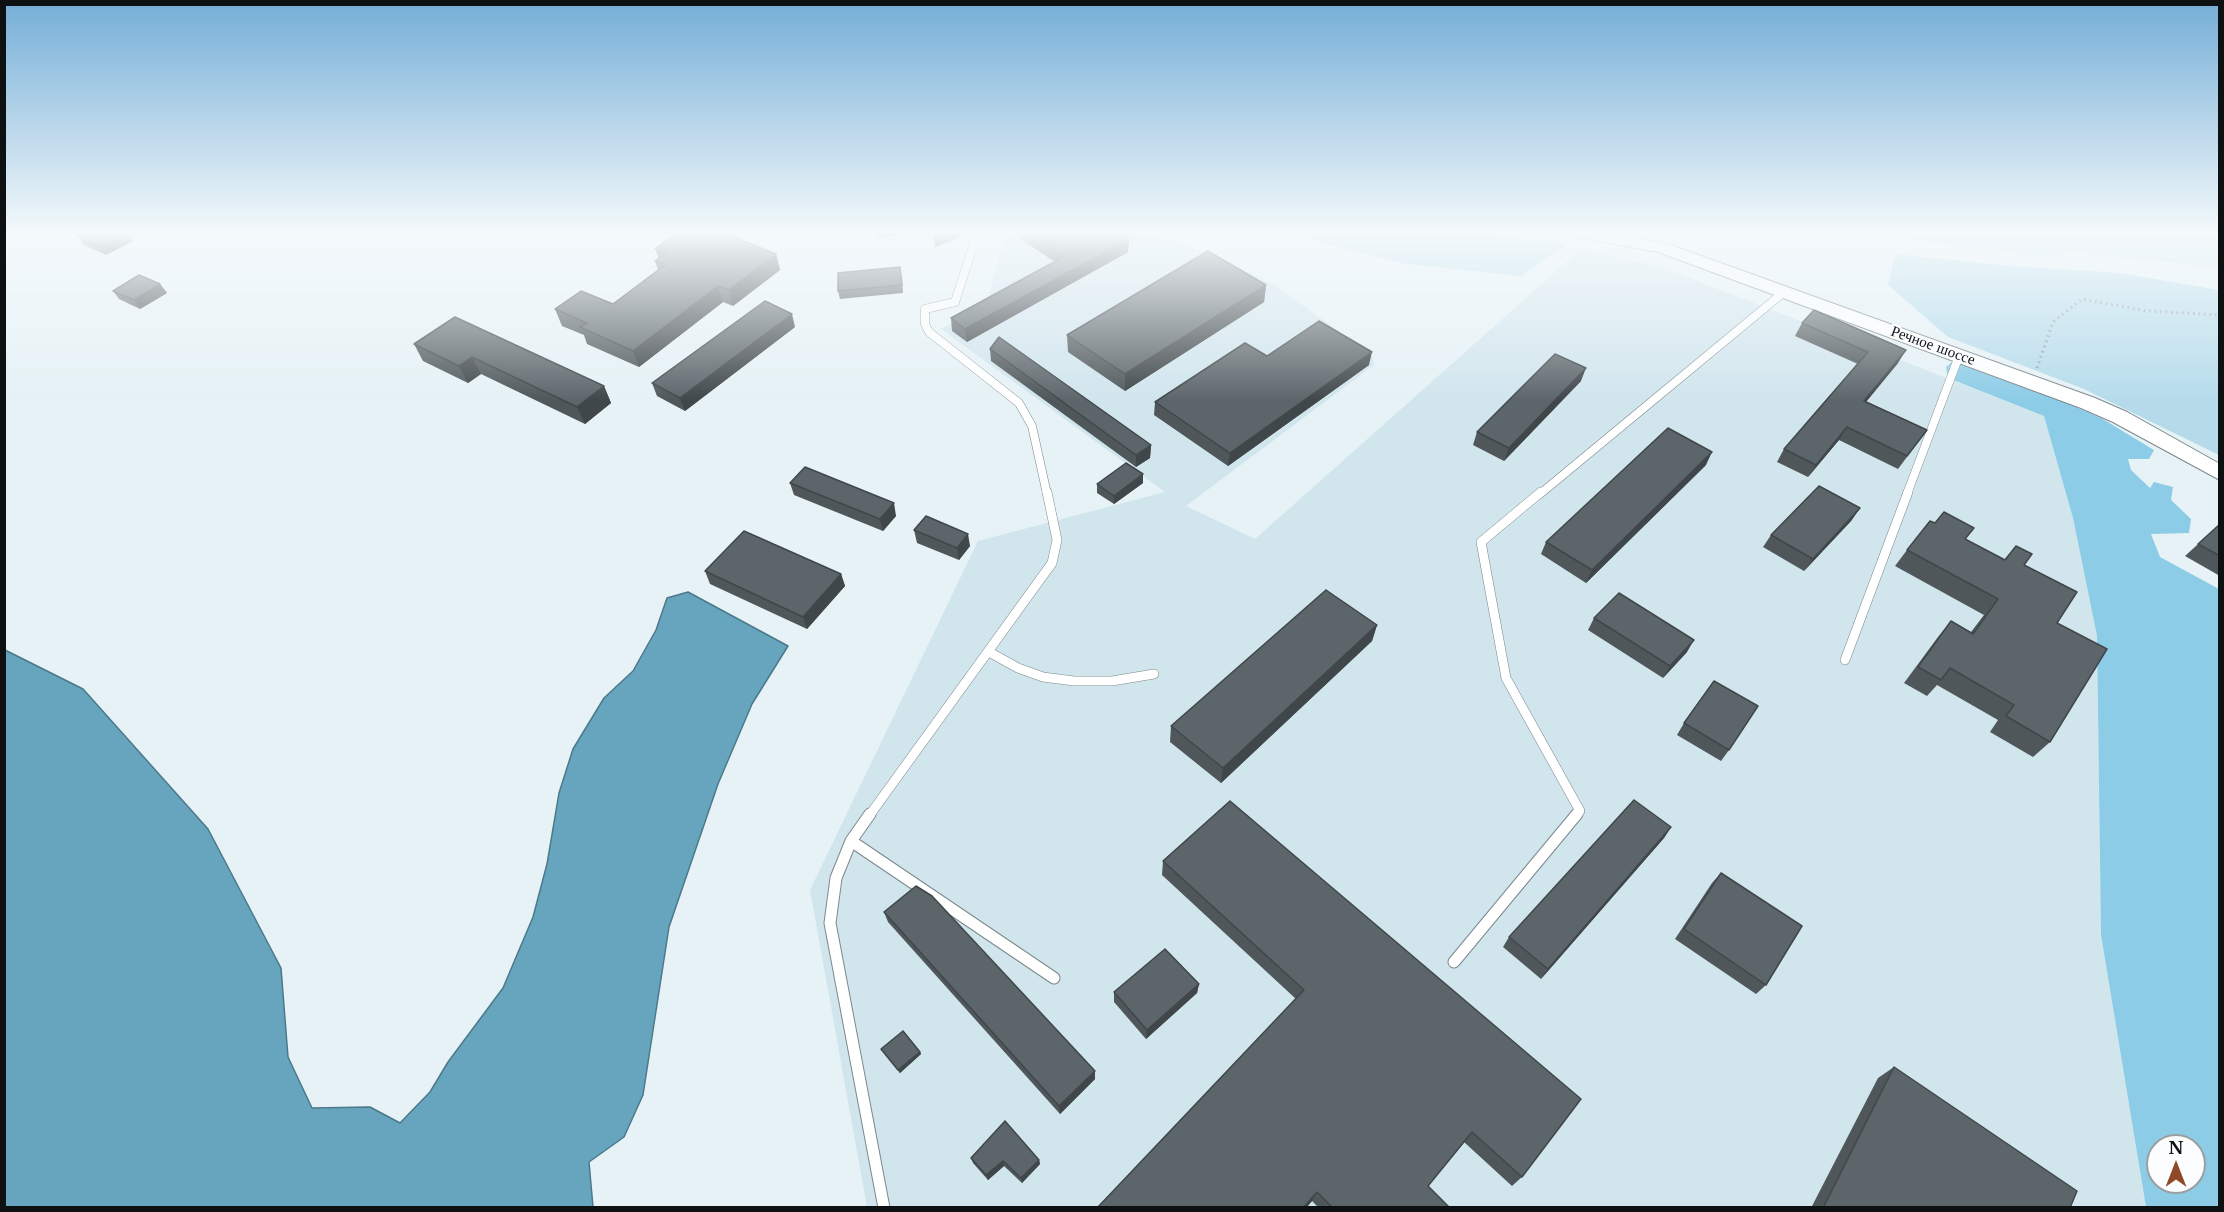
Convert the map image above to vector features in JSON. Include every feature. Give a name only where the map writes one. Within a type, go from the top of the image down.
[{"type":"street","name":"Речное шоссе","points":[[1772,288],[2088,403],[2120,417],[2220,473]]},
{"type":"lane","points":[[884,1208],[830,923],[836,878],[852,841],[1052,563],[1057,540],[1032,426],[1019,403],[929,332],[925,324],[926,309],[955,302],[960,288]]},
{"type":"lane","points":[[1454,962],[1580,812],[1506,678],[1481,542],[1784,292]]},
{"type":"lane","points":[[1845,660],[1959,356]]},
{"type":"lane","points":[[989,652],[1018,668],[1035,674],[1074,681],[1112,681],[1154,674]]},
{"type":"lane","points":[[852,841],[1054,978]]},
{"type":"path","points":[[2032,382],[2052,322],[2082,299],[2147,311],[2220,315]]},
{"type":"shaded area","points":[[991,288],[1279,288],[1372,356],[1374,365],[1186,506],[1255,539],[1538,288],[1715,288],[2044,416],[2073,518],[2097,636],[2101,935],[2146,1207],[867,1207],[810,890],[978,541],[1165,492],[941,329],[963,317],[984,313]]},
{"type":"shaded area","points":[[1891,288],[2205,288],[2219,290],[2219,455],[2084,389],[1948,337]]},
{"type":"shaded area","points":[[1959,356],[2101,418],[2154,450],[2149,459],[2128,459],[2131,470],[2150,488],[2154,482],[2173,487],[2171,500],[2191,519],[2189,533],[2151,534],[2160,557],[2219,589],[2219,1207],[2146,1207],[2101,935],[2097,636],[2073,518],[2044,416],[1948,378],[1946,367]]},
{"type":"shaded area","points":[[688,592],[788,646],[752,704],[718,784],[669,927],[643,1095],[624,1137],[589,1162],[593,1207],[5,1207],[5,650],[83,689],[208,829],[281,968],[288,1057],[312,1108],[370,1107],[400,1123],[430,1092],[448,1062],[503,988],[533,917],[547,864],[559,793],[573,749],[604,698],[633,671],[656,630],[667,598]]},
{"type":"building","points":[[119,288],[154,288],[134,300],[113,291]]},
{"type":"building","points":[[635,288],[716,288],[633,351],[580,327],[587,323],[555,309],[581,291],[613,304]]},
{"type":"building","points":[[838,288],[875,288],[838,291]]},
{"type":"building","points":[[1007,288],[1041,288],[965,329],[951,318]]},
{"type":"building","points":[[1147,288],[1262,288],[1125,374],[1067,335]]},
{"type":"building","points":[[765,301],[792,314],[680,398],[652,383]]},
{"type":"building","points":[[1814,310],[1906,350],[1864,401],[1927,430],[1907,456],[1847,427],[1816,465],[1784,449],[1868,352],[1802,323]]},
{"type":"building","points":[[455,317],[604,386],[577,407],[472,357],[459,366],[414,344]]},
{"type":"building","points":[[1319,321],[1372,352],[1230,453],[1155,402],[1245,343],[1267,356]]},
{"type":"building","points":[[999,337],[1151,445],[1136,455],[990,349]]},
{"type":"building","points":[[1555,354],[1586,368],[1509,448],[1477,432]]},
{"type":"building","points":[[1668,428],[1712,452],[1592,570],[1546,542]]},
{"type":"building","points":[[1126,463],[1143,474],[1114,496],[1097,484]]},
{"type":"building","points":[[805,467],[894,503],[880,519],[790,483]]},
{"type":"building","points":[[1819,486],[1860,508],[1813,559],[1771,535]]},
{"type":"building","points":[[1944,512],[1974,528],[1965,539],[2005,560],[2016,546],[2032,554],[2024,565],[2077,592],[2057,623],[2107,649],[2050,742],[2006,716],[2014,705],[1950,668],[1941,680],[1918,667],[1951,621],[1973,634],[1998,599],[1907,550],[1930,521],[1935,523]]},
{"type":"building","points":[[926,516],[968,534],[957,548],[914,530]]},
{"type":"building","points":[[2220,524],[2220,556],[2198,544]]},
{"type":"building","points":[[744,531],[841,574],[803,617],[705,571]]},
{"type":"building","points":[[1326,590],[1377,625],[1223,768],[1171,726]]},
{"type":"building","points":[[1619,593],[1694,640],[1670,666],[1594,618]]},
{"type":"building","points":[[1714,681],[1758,706],[1729,750],[1684,723]]},
{"type":"building","points":[[1634,800],[1671,827],[1548,969],[1509,937]]},
{"type":"building","points":[[1230,801],[1581,1099],[1522,1177],[1472,1132],[1428,1186],[1450,1208],[1333,1208],[1317,1192],[1303,1208],[1097,1208],[1304,990],[1163,861]]},
{"type":"building","points":[[1721,873],[1802,926],[1766,985],[1684,929]]},
{"type":"building","points":[[916,886],[932,896],[1095,1071],[1059,1106],[884,912]]},
{"type":"building","points":[[1165,949],[1199,984],[1147,1030],[1114,992]]},
{"type":"building","points":[[903,1031],[920,1052],[898,1070],[881,1049]]},
{"type":"building","points":[[1894,1067],[2077,1191],[2070,1208],[1823,1208]]},
{"type":"building","points":[[1005,1121],[1039,1160],[1021,1178],[1003,1161],[986,1175],[971,1158]]}]
